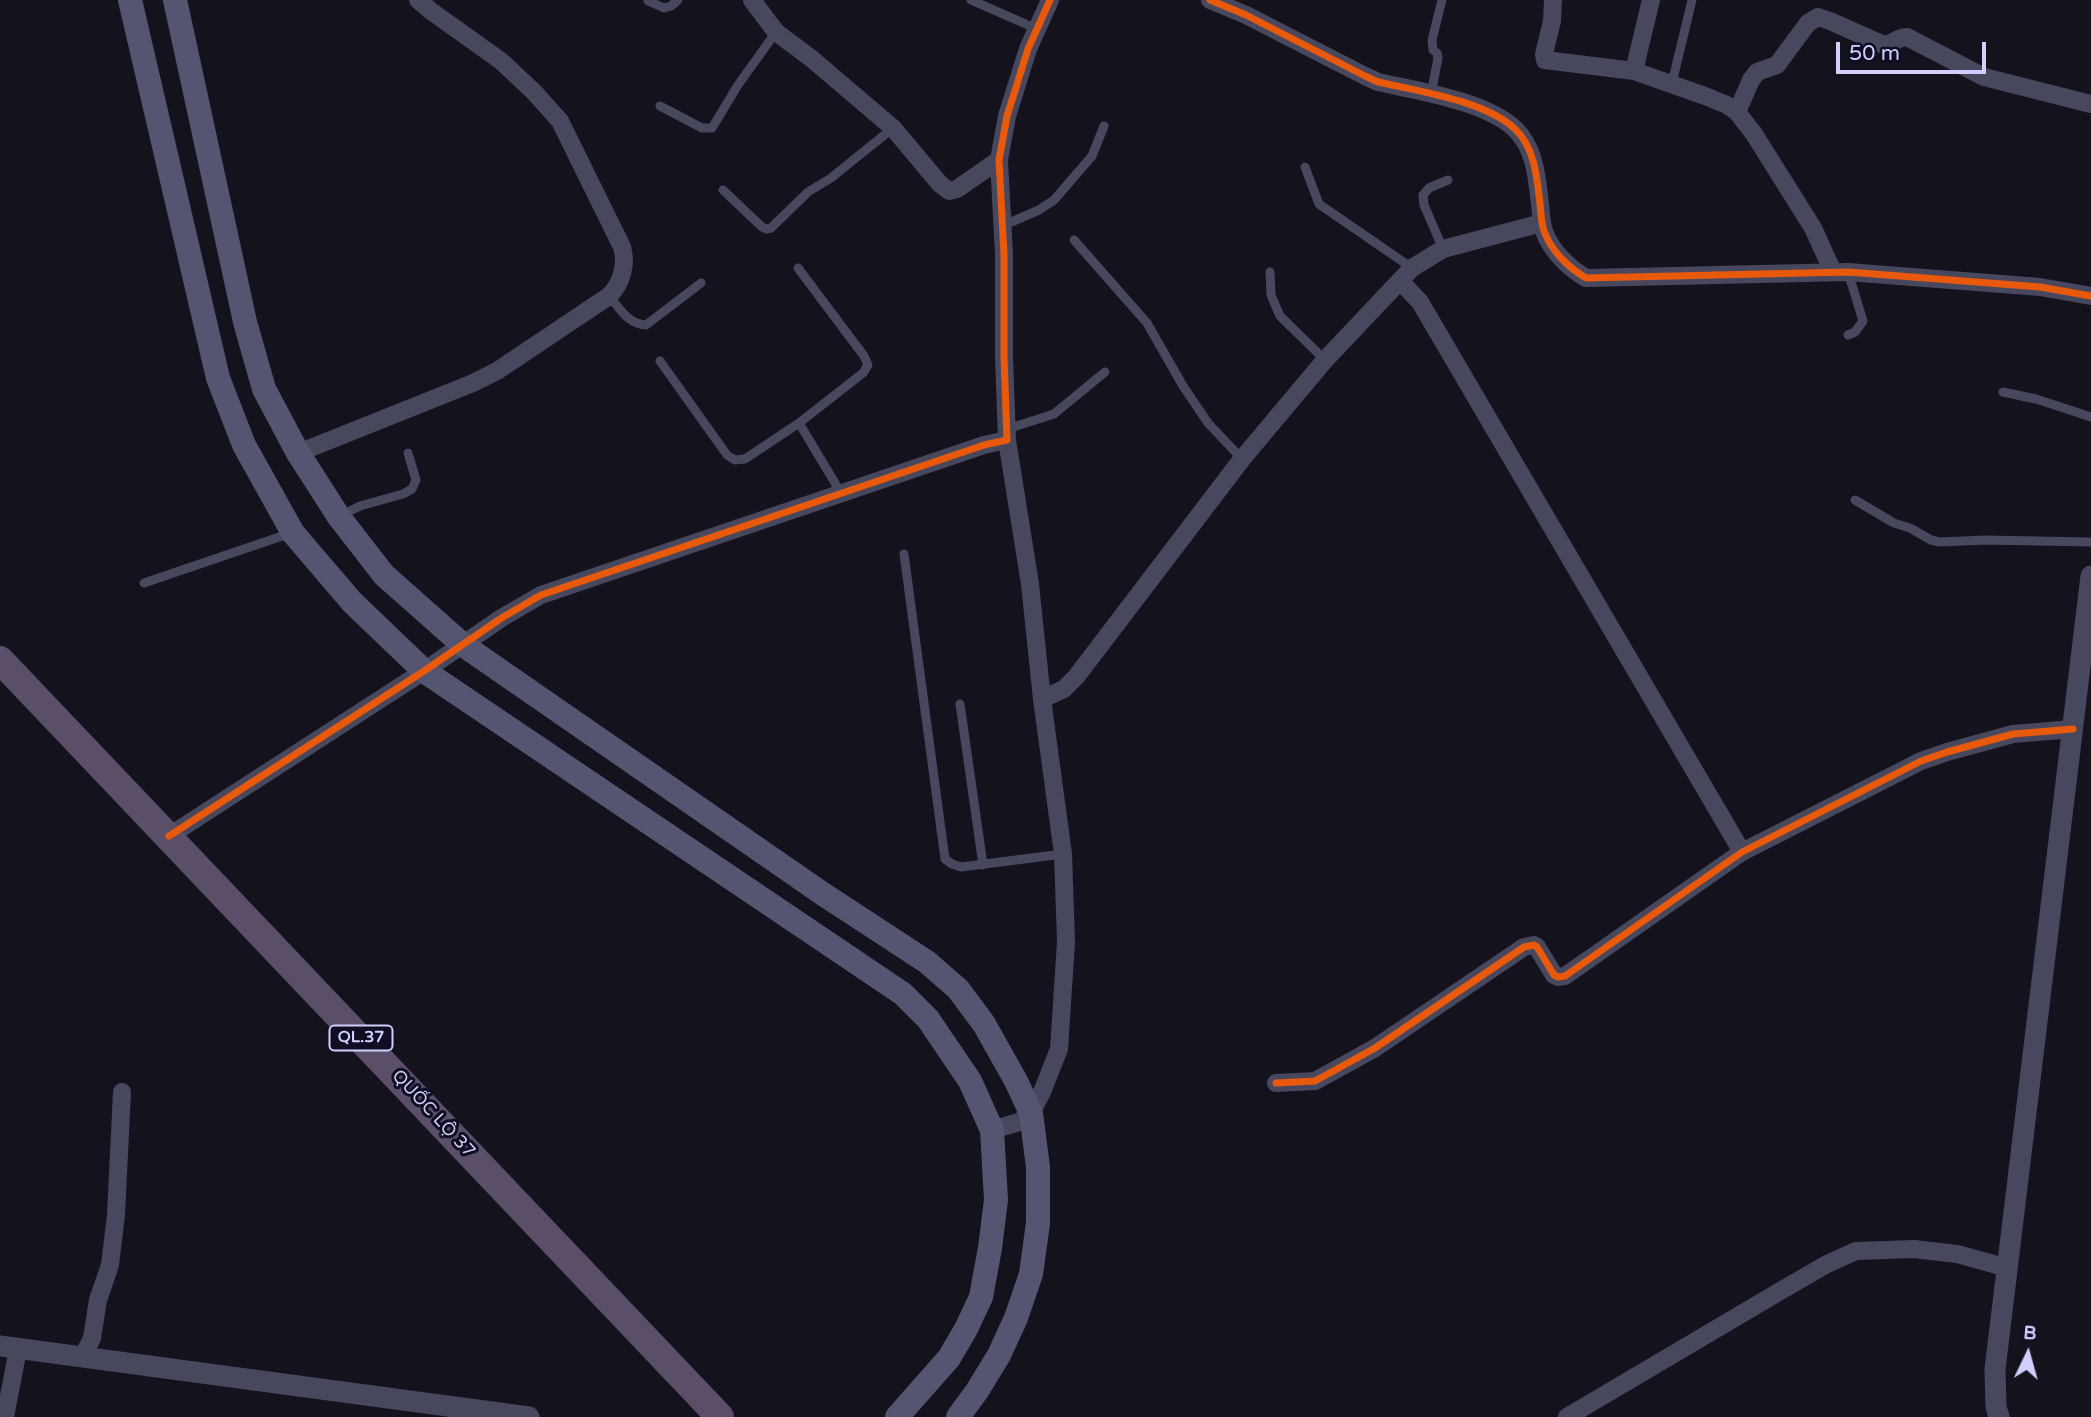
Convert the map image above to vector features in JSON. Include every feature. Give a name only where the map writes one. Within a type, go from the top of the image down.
[{"type":"highway","name":"QUỐC LỘ 37","points":[[0,660],[720,1417]]},
{"type":"main road","points":[[130,0],[218,378],[244,445],[293,533],[352,601],[424,671],[903,994],[928,1019],[970,1081],[994,1129],[996,1199],[981,1297],[949,1358],[897,1417]]},
{"type":"main road","points":[[175,0],[245,322],[264,389],[298,453],[339,517],[384,575],[463,645],[823,894],[927,962],[958,989],[984,1024],[1016,1081],[1038,1167],[1038,1223],[1031,1274],[1016,1318],[999,1355],[978,1391],[958,1417]]},
{"type":"street","points":[[298,453],[473,383],[507,364],[617,289],[625,257],[622,247],[560,121],[501,61],[418,0]]},
{"type":"street","points":[[752,0],[776,32],[833,75],[893,128],[949,191],[957,190],[999,160]]},
{"type":"street","points":[[994,1129],[1025,1117],[1042,1092],[1059,1049],[1066,942],[1063,854],[1030,584],[1007,435],[999,160],[1007,116],[1028,49],[1050,0]]},
{"type":"street","points":[[1210,0],[1248,8],[1378,82],[1485,109],[1514,128],[1530,152],[1537,177],[1542,223],[1550,243],[1570,269],[1586,278],[1840,272],[2040,287],[2091,296]]},
{"type":"street","points":[[1553,0],[1545,60],[1634,71],[1672,83],[1727,105],[1737,112],[1754,134],[1840,272]]},
{"type":"street","points":[[1634,71],[1651,0]]},
{"type":"street","points":[[1737,112],[1757,72],[1777,65],[1808,23],[1818,18],[1830,20],[1884,45],[1907,37],[1984,77],[2091,104]]},
{"type":"street","points":[[1042,699],[1063,689],[1076,677],[1242,459],[1325,360],[1406,274],[1443,249],[1542,223]]},
{"type":"street","points":[[1406,274],[1742,852]]},
{"type":"street","points":[[169,836],[503,617],[541,596],[1007,435]]},
{"type":"street","points":[[1999,1417],[1995,1369],[2091,576]]},
{"type":"street","points":[[1276,1083],[1315,1081],[1375,1048],[1530,946],[1540,950],[1554,975],[1565,976],[1742,852],[1921,761],[2012,734],[2073,729]]},
{"type":"street","points":[[82,1358],[92,1338],[98,1300],[110,1265],[116,1215],[122,1092]]},
{"type":"street","points":[[1567,1417],[1827,1264],[1856,1251],[1914,1249],[1957,1254],[2008,1268]]},
{"type":"street","points":[[5,1417],[9,1348],[529,1417]]},
{"type":"lane","points":[[648,1],[664,8],[678,0]]},
{"type":"lane","points":[[971,0],[1037,29]]},
{"type":"lane","points":[[1431,94],[1438,58],[1433,50],[1432,40],[1442,0]]},
{"type":"lane","points":[[1672,83],[1692,0]]},
{"type":"lane","points":[[660,106],[702,128],[712,128],[738,85],[776,32]]},
{"type":"lane","points":[[1002,226],[1039,210],[1054,200],[1092,156],[1104,126]]},
{"type":"lane","points":[[723,190],[762,227],[771,228],[808,192],[831,178],[893,128]]},
{"type":"lane","points":[[1305,167],[1319,204],[1406,274]]},
{"type":"lane","points":[[1443,249],[1424,205],[1423,195],[1429,188],[1448,180]]},
{"type":"lane","points":[[1073,240],[1147,323],[1202,414],[1242,459]]},
{"type":"lane","points":[[660,360],[727,455],[734,460],[745,459],[799,423],[863,373],[868,365],[798,268]]},
{"type":"lane","points":[[1270,272],[1271,295],[1280,316],[1325,360]]},
{"type":"lane","points":[[1840,272],[1863,321],[1861,326],[1848,335]]},
{"type":"lane","points":[[609,296],[629,320],[646,325],[701,283]]},
{"type":"lane","points":[[1007,435],[1054,414],[1105,372]]},
{"type":"lane","points":[[2003,393],[2036,399],[2091,417]]},
{"type":"lane","points":[[799,423],[841,492]]},
{"type":"lane","points":[[339,517],[360,506],[403,495],[412,489],[416,480],[408,453]]},
{"type":"lane","points":[[1855,500],[1894,523],[1940,542],[2091,542]]},
{"type":"lane","points":[[144,583],[293,533]]},
{"type":"lane","points":[[904,554],[945,859],[961,867],[1063,854]]},
{"type":"lane","points":[[960,704],[983,865]]},
{"type":"cycle path","points":[[169,836],[503,617],[541,595],[984,445],[1007,440],[1004,255],[999,160],[1007,116],[1028,49],[1050,0]]},
{"type":"cycle path","points":[[1210,0],[1246,15],[1378,82],[1451,98],[1502,119],[1522,137],[1531,154],[1542,224],[1547,238],[1561,258],[1586,278],[1848,272],[2040,287],[2091,296]]},
{"type":"cycle path","points":[[1276,1083],[1315,1081],[1337,1069],[1375,1048],[1524,947],[1537,947],[1554,975],[1565,976],[1742,852],[1921,761],[2013,734],[2073,729]]}]
